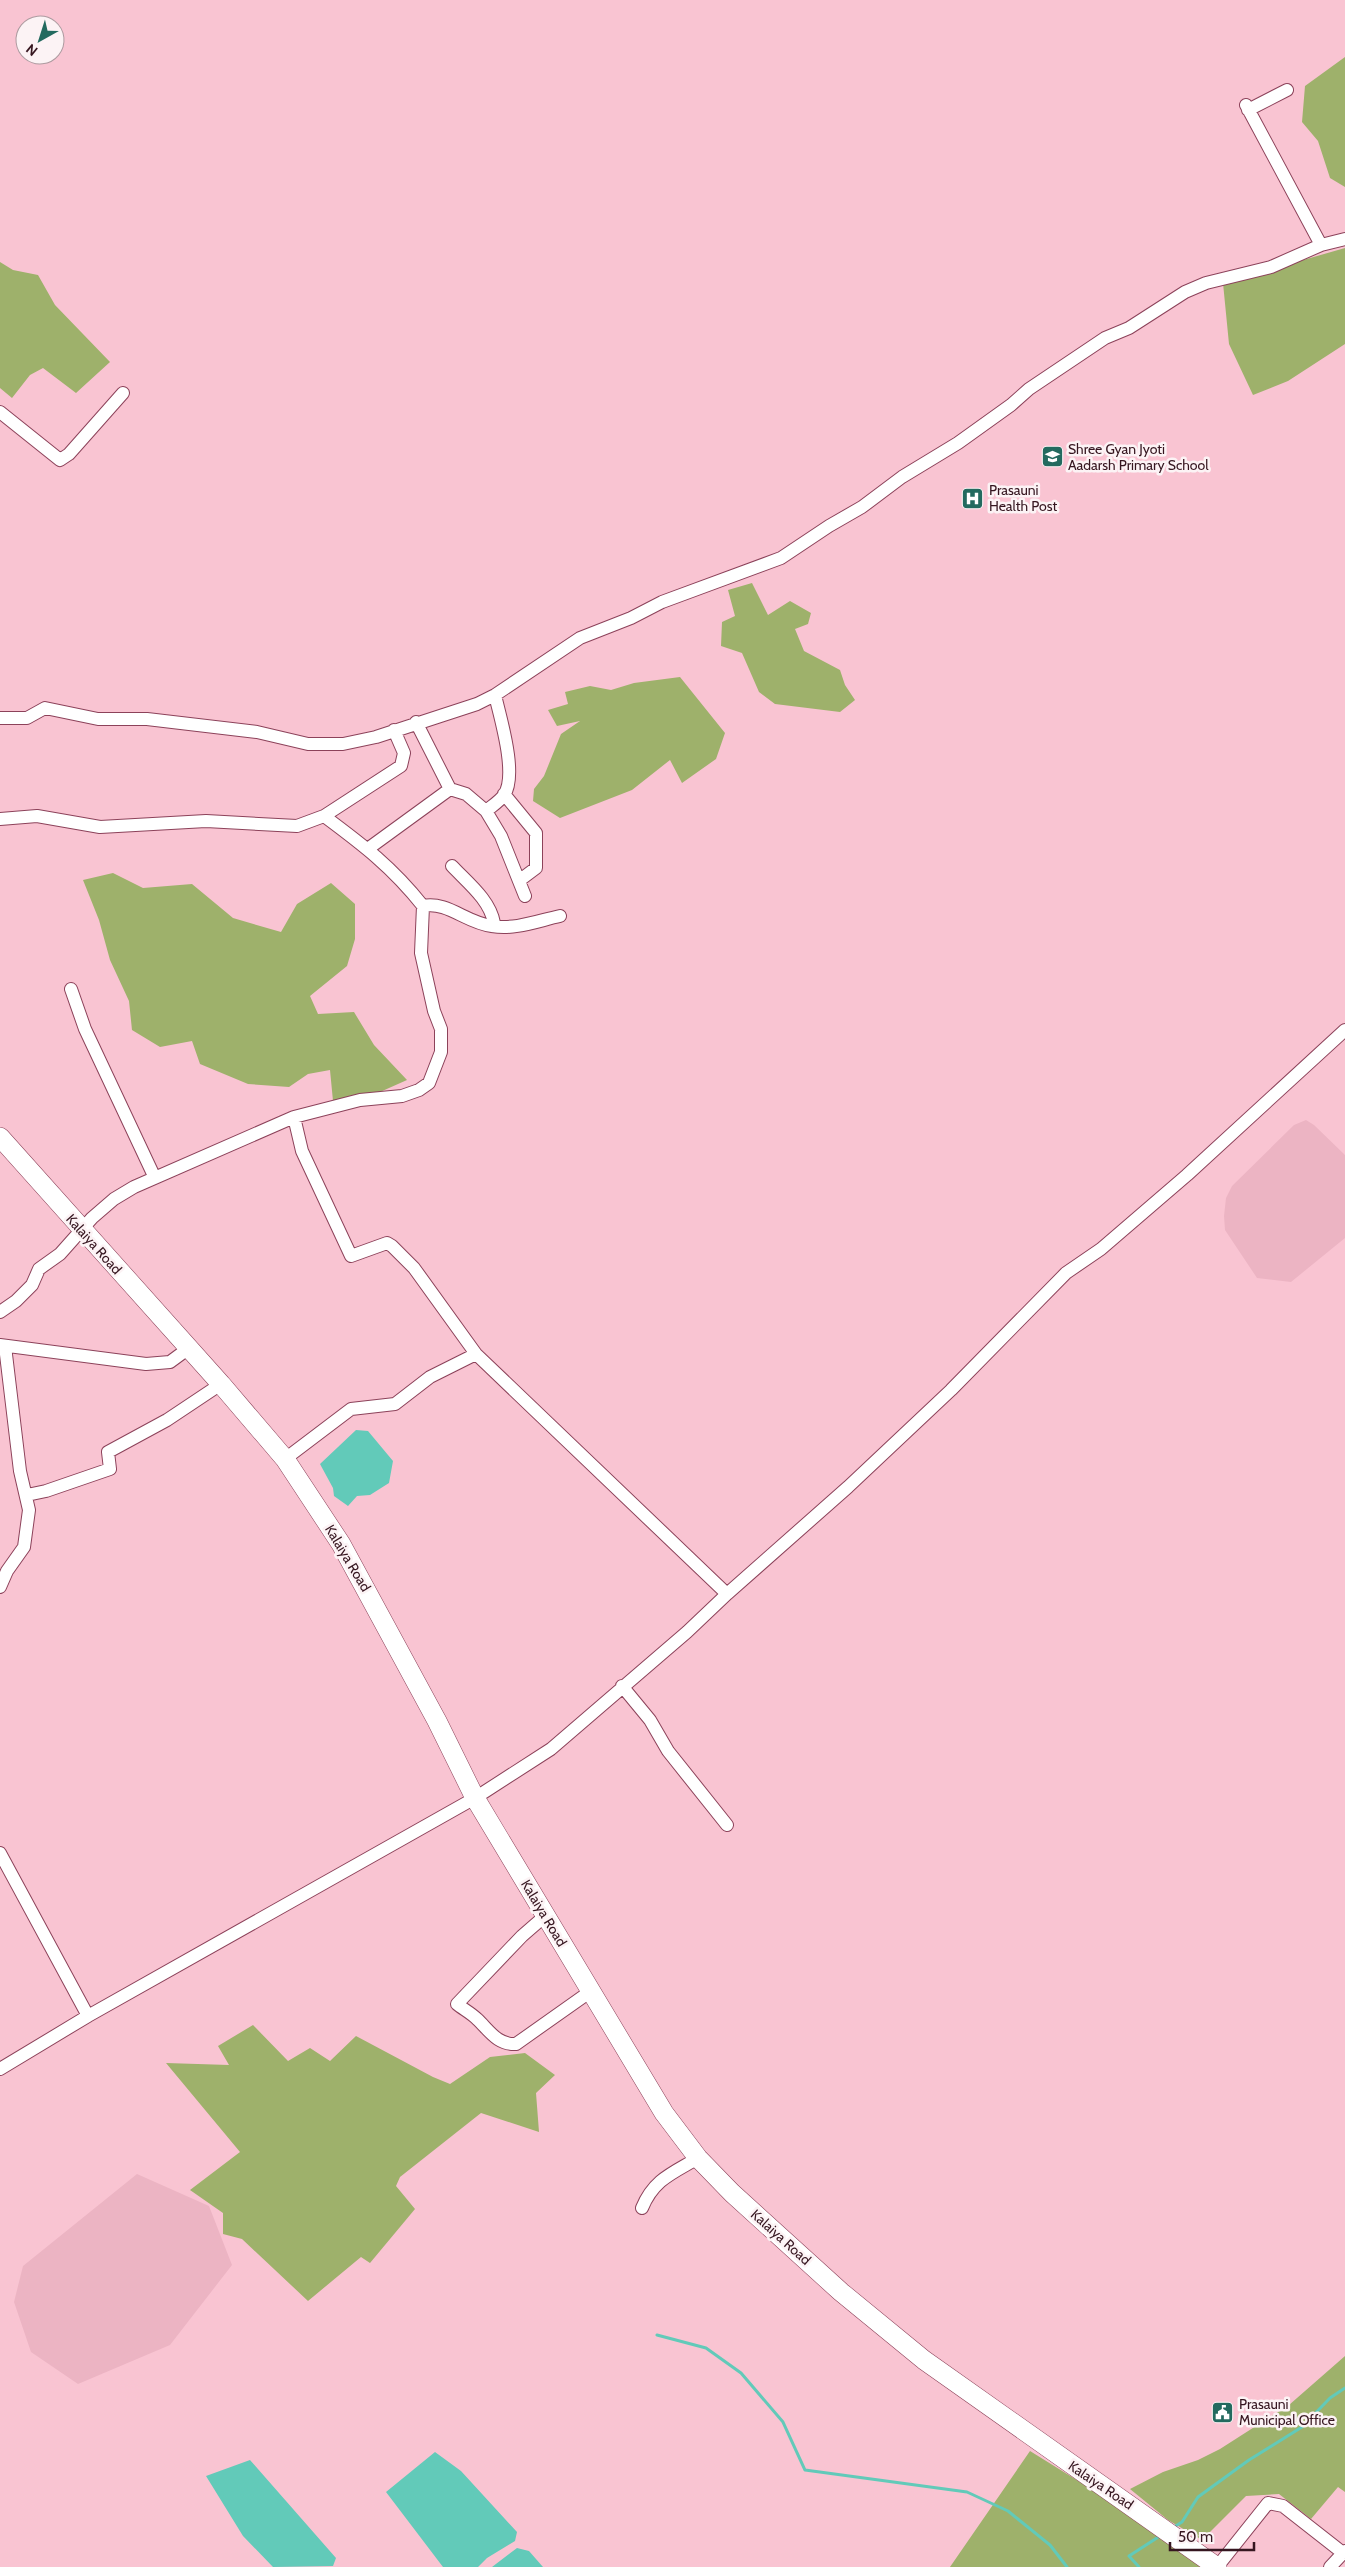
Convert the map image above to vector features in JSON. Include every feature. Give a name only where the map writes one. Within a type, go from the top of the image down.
[{"type":"main road","name":"Kalaiya Road","points":[[0,1137],[81,1230],[221,1384],[285,1459],[341,1544],[372,1598],[475,1798],[664,2114],[698,2158],[732,2193],[841,2292],[924,2360],[1023,2432],[1217,2567]]},
{"type":"street","points":[[1288,90],[1247,107],[1321,245]]},
{"type":"street","points":[[0,718],[27,718],[45,708],[98,719],[147,719],[257,732],[308,744],[343,744],[376,737],[416,722],[477,704],[495,695],[580,638],[631,618],[662,602],[781,558],[829,526],[862,507],[902,477],[958,444],[1012,405],[1029,389],[1105,338],[1130,328],[1185,292],[1206,283],[1271,267],[1321,245],[1345,239]]},
{"type":"street","points":[[0,412],[60,460],[69,454],[123,393]]},
{"type":"street","points":[[486,811],[504,794],[508,780],[508,748],[495,695]]},
{"type":"street","points":[[416,722],[450,789],[466,794],[486,811],[501,836],[525,896]]},
{"type":"street","points":[[0,819],[38,816],[100,828],[206,821],[297,826],[324,816],[401,766],[404,753],[394,730]]},
{"type":"street","points":[[368,848],[450,789]]},
{"type":"street","points":[[504,794],[536,833],[536,868],[520,880]]},
{"type":"street","points":[[0,1312],[16,1301],[32,1285],[39,1269],[60,1254],[81,1230],[114,1199],[154,1176],[294,1117],[360,1100],[402,1096],[419,1090],[429,1083],[441,1052],[441,1029],[434,1011],[421,953],[423,906],[399,876],[368,848],[324,816]]},
{"type":"street","points":[[452,866],[474,888],[492,912],[494,923],[491,926]]},
{"type":"street","points":[[423,906],[443,906],[465,918],[491,926],[515,927],[560,916]]},
{"type":"street","points":[[71,989],[97,1055],[154,1176]]},
{"type":"street","points":[[0,2069],[88,2016],[475,1798],[551,1749],[687,1632],[848,1487],[951,1390],[1066,1273],[1101,1249],[1187,1175],[1345,1030]]},
{"type":"street","points":[[294,1117],[302,1151],[351,1256],[387,1243],[392,1246],[414,1268],[476,1354],[517,1396],[727,1594]]},
{"type":"street","points":[[0,1587],[6,1572],[24,1547],[29,1510],[20,1471],[3,1346],[53,1350],[146,1364],[170,1362],[189,1348]]},
{"type":"street","points":[[285,1459],[351,1410],[395,1404],[430,1377],[476,1354]]},
{"type":"street","points":[[27,1495],[46,1491],[110,1469],[108,1452],[167,1420],[221,1384]]},
{"type":"street","points":[[622,1686],[650,1720],[668,1751],[727,1825]]},
{"type":"street","points":[[0,1854],[88,2016]]},
{"type":"street","points":[[545,1916],[522,1936],[457,2004],[506,2045],[516,2044],[591,1990]]},
{"type":"street","points":[[642,2208],[646,2197],[667,2174],[698,2158]]},
{"type":"street","points":[[1217,2567],[1268,2503],[1283,2506],[1344,2552],[1330,2567]]},
{"type":"shaded area","points":[[1345,57],[1345,187],[1330,178],[1318,141],[1302,122],[1305,86]]},
{"type":"shaded area","points":[[1345,248],[1345,344],[1288,381],[1253,395],[1229,344],[1223,283]]},
{"type":"shaded area","points":[[0,262],[13,270],[38,275],[55,305],[110,362],[76,393],[43,368],[30,375],[12,398],[0,388]]},
{"type":"shaded area","points":[[752,583],[768,615],[790,601],[811,613],[808,624],[795,629],[804,651],[840,670],[845,685],[855,700],[840,712],[775,704],[759,692],[742,653],[721,646],[722,622],[735,616],[728,590]]},
{"type":"shaded area","points":[[680,677],[725,733],[716,759],[682,783],[670,760],[632,790],[560,818],[533,801],[534,789],[544,776],[561,734],[580,721],[557,726],[548,710],[568,704],[565,692],[590,686],[611,690],[634,683]]},
{"type":"shaded area","points":[[113,873],[143,888],[192,884],[233,918],[281,932],[297,904],[331,883],[355,904],[355,939],[347,966],[310,996],[318,1014],[354,1012],[374,1045],[407,1080],[380,1092],[333,1101],[330,1070],[308,1074],[289,1087],[248,1084],[200,1064],[192,1041],[160,1047],[132,1030],[129,1001],[110,960],[99,920],[83,880]]},
{"type":"shaded area","points":[[1306,1120],[1314,1125],[1345,1155],[1345,1238],[1291,1282],[1257,1278],[1225,1230],[1226,1198],[1232,1186],[1294,1125]]},
{"type":"shaded area","points":[[356,1430],[368,1431],[393,1461],[389,1483],[370,1495],[357,1496],[348,1506],[334,1496],[333,1488],[320,1464]]},
{"type":"shaded area","points":[[253,2025],[288,2061],[310,2048],[330,2061],[356,2036],[450,2084],[490,2057],[525,2053],[555,2075],[536,2093],[539,2132],[481,2113],[400,2177],[396,2186],[415,2209],[370,2263],[361,2257],[308,2301],[242,2239],[223,2234],[223,2213],[190,2190],[240,2152],[166,2063],[229,2065],[218,2046]]},
{"type":"shaded area","points":[[137,2174],[209,2206],[232,2265],[170,2345],[78,2384],[31,2352],[14,2302],[23,2266]]},
{"type":"shaded area","points":[[1345,2356],[1345,2492],[1338,2487],[1311,2519],[1279,2494],[1246,2496],[1202,2540],[1168,2520],[1130,2489],[1163,2472],[1198,2460],[1220,2449],[1289,2405]]},
{"type":"shaded area","points":[[1030,2451],[1088,2487],[1202,2567],[950,2567]]},
{"type":"shaded area","points":[[435,2452],[461,2471],[517,2532],[515,2541],[487,2558],[478,2567],[443,2567],[386,2492]]},
{"type":"shaded area","points":[[250,2460],[336,2558],[333,2566],[273,2567],[243,2536],[206,2476]]},
{"type":"shaded area","points":[[517,2548],[529,2551],[543,2567],[492,2567]]},
{"type":"waterway","points":[[657,2335],[706,2348],[741,2373],[783,2422],[805,2470],[967,2492],[1008,2511],[1050,2545],[1067,2567]]},
{"type":"waterway","points":[[1174,2527],[1182,2522],[1198,2497],[1249,2460],[1302,2427],[1330,2398],[1345,2388]]},
{"type":"waterway","points":[[1139,2567],[1129,2556],[1160,2536]]},
{"type":"place","name":"Shree Gyan Jyoti Aadarsh Primary School","points":[[1052,457]]},
{"type":"place","name":"Prasauni Health Post","points":[[973,498]]},
{"type":"place","name":"Prasauni Municipal Office","points":[[1223,2412]]}]
